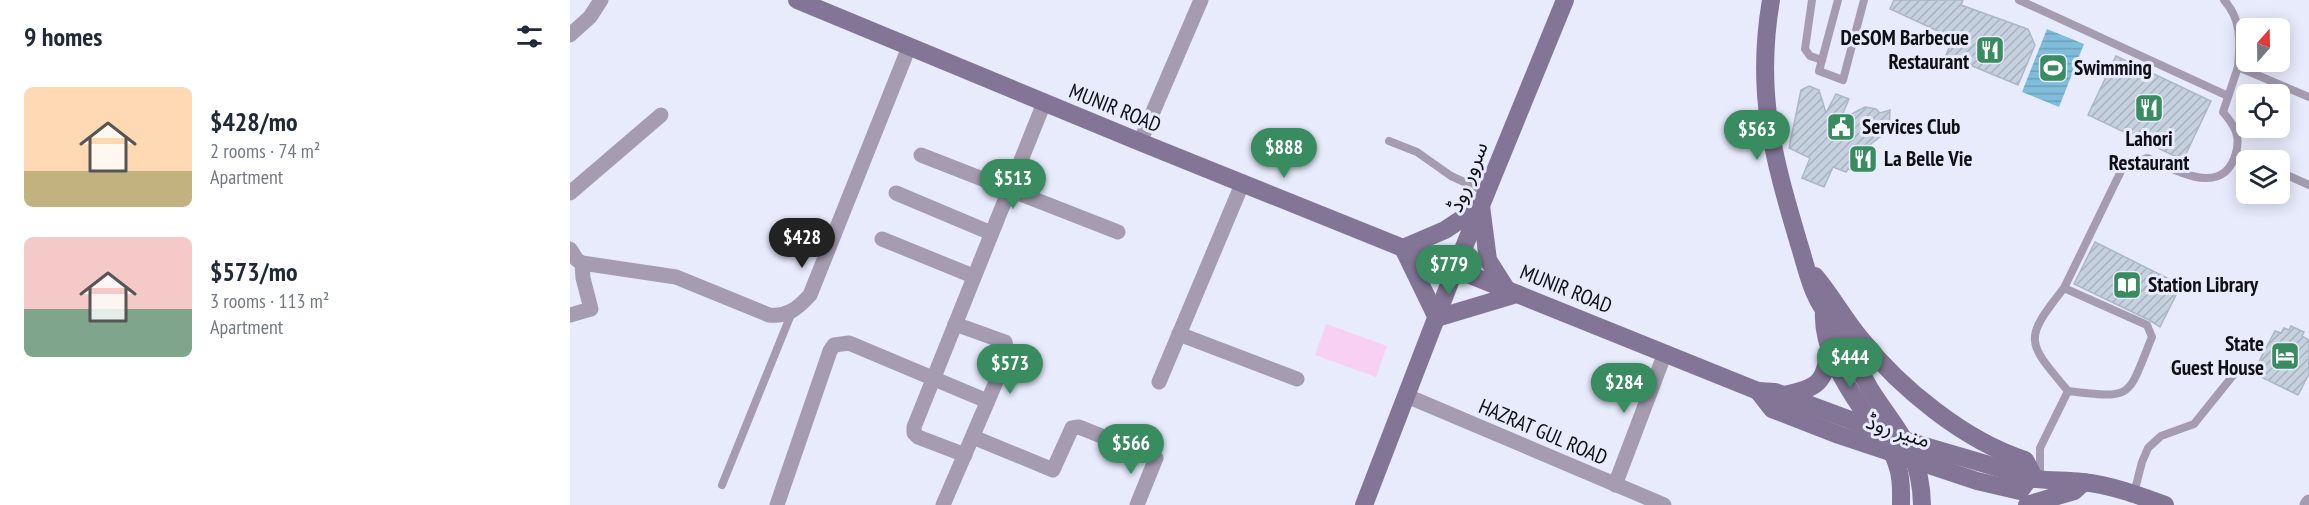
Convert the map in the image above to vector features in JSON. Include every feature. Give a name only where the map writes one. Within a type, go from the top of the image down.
[{"type":"street","points":[[570,35],[591,17],[601,0]]},
{"type":"street","name":"MUNIR ROAD","points":[[797,0],[832,6],[909,47],[1044,103],[1758,390],[1784,395],[1907,441],[2035,479],[2084,482],[2134,493],[2165,505]]},
{"type":"street","points":[[1140,142],[1201,0]]},
{"type":"street","name":"سرور روڈ","points":[[1364,505],[1455,269],[1564,0]]},
{"type":"street","points":[[1771,0],[1763,43],[1766,116],[1778,174],[1806,266],[1824,312],[1823,329],[1829,349],[1863,410],[1880,431],[1893,455],[1900,479],[1901,505]]},
{"type":"street","points":[[570,249],[577,260],[582,263],[676,277],[769,315],[779,316],[792,312],[810,295],[909,47]]},
{"type":"street","points":[[965,455],[914,433],[973,276],[1044,103]]},
{"type":"street","points":[[570,193],[661,115]]},
{"type":"street","points":[[921,155],[1118,232]]},
{"type":"street","points":[[1159,382],[1243,182]]},
{"type":"street","points":[[896,193],[991,233]]},
{"type":"street","points":[[1483,199],[1488,260],[1512,292],[1437,318],[1403,248],[1445,230],[1483,199]]},
{"type":"street","points":[[882,238],[973,276]]},
{"type":"street","points":[[570,315],[591,309],[583,278],[582,263]]},
{"type":"street","points":[[1806,266],[1830,294],[1861,340],[1892,372],[1940,413],[1971,435],[1999,451],[2025,460],[2035,479]]},
{"type":"street","points":[[1824,312],[1832,319],[1881,406],[1907,441],[1916,461],[1922,505]]},
{"type":"street","points":[[950,503],[965,455],[1008,354],[1005,342],[955,324]]},
{"type":"street","points":[[1179,334],[1297,379]]},
{"type":"street","points":[[777,505],[834,345],[849,343],[987,401]]},
{"type":"street","points":[[1784,395],[1812,388],[1822,379],[1827,369],[1829,349]]},
{"type":"street","points":[[1615,485],[1665,353]]},
{"type":"street","name":"منیر روڈ","points":[[1758,390],[1772,409],[1893,455],[2000,489],[2020,491],[2035,479]]},
{"type":"street","name":"HAZRAT GUL ROAD","points":[[1407,396],[1664,505]]},
{"type":"street","points":[[973,436],[1053,470],[1072,428],[1079,427],[1156,458],[1137,505]]},
{"type":"street","points":[[2027,505],[2053,495],[2073,491],[2084,482]]},
{"type":"lane","points":[[1812,0],[1805,49],[1810,56],[1822,60]]},
{"type":"lane","points":[[1838,0],[1819,71],[1843,80],[1864,0]]},
{"type":"lane","points":[[2019,0],[2228,96]]},
{"type":"lane","points":[[2224,0],[2232,9],[2236,19]]},
{"type":"lane","points":[[2236,72],[2223,111],[2236,129],[2239,143],[2237,150]]},
{"type":"lane","points":[[2250,72],[2309,97]]},
{"type":"lane","points":[[1389,141],[1417,152],[1483,199]]},
{"type":"lane","points":[[2064,288],[2146,325],[2152,338],[2133,384],[2125,392],[2113,396],[2068,391],[2034,348],[2037,327],[2056,294],[2064,288],[2123,167],[2147,158],[2199,179],[2210,178],[2223,174],[2233,164],[2236,153]]},
{"type":"lane","points":[[2290,176],[2309,184]]},
{"type":"lane","points":[[722,485],[792,312]]},
{"type":"lane","points":[[2134,493],[2148,448],[2161,436],[2194,424],[2239,368]]},
{"type":"lane","points":[[2035,479],[2040,448],[2068,391]]},
{"type":"shaded area","points":[[1326,324],[1387,346],[1376,377],[1315,355]]},
{"type":"water","name":"Swimming","points":[[2047,29],[2084,44],[2059,107],[2022,92]]},
{"type":"building","name":"DeSOM Barbecue Restaurant","points":[[1894,0],[1963,0],[1961,5],[2028,29],[2035,45],[2018,85],[1946,55],[1953,38],[1890,9]]},
{"type":"building","name":"Lahori Restaurant","points":[[2116,56],[2211,101],[2183,160],[2088,115]]},
{"type":"building","name":"Services Club","points":[[1809,86],[1819,90],[1826,113],[1836,94],[1849,99],[1840,120],[1865,107],[1876,109],[1880,113],[1890,110],[1889,130],[1863,150],[1875,155],[1869,168],[1858,163],[1854,171],[1848,169],[1846,172],[1833,167],[1824,187],[1802,178],[1810,158],[1789,148],[1801,90]]},
{"type":"building","name":"Station Library","points":[[2095,242],[2181,285],[2160,327],[2074,284]]},
{"type":"building","name":"State Guest House","points":[[2291,326],[2304,332],[2302,336],[2309,340],[2309,374],[2298,395],[2253,373],[2275,331],[2281,333],[2284,328],[2289,330]]},
{"type":"place","name":"DeSOM Barbecue Restaurant","points":[[1990,50]]},
{"type":"place","name":"Swimming","points":[[2053,68]]},
{"type":"place","name":"Lahori Restaurant","points":[[2149,108]]},
{"type":"place","name":"Services Club","points":[[1841,127]]},
{"type":"place","name":"La Belle Vie","points":[[1863,159]]},
{"type":"place","name":"Station Library","points":[[2127,285]]},
{"type":"place","name":"State Guest House","points":[[2285,356]]}]
